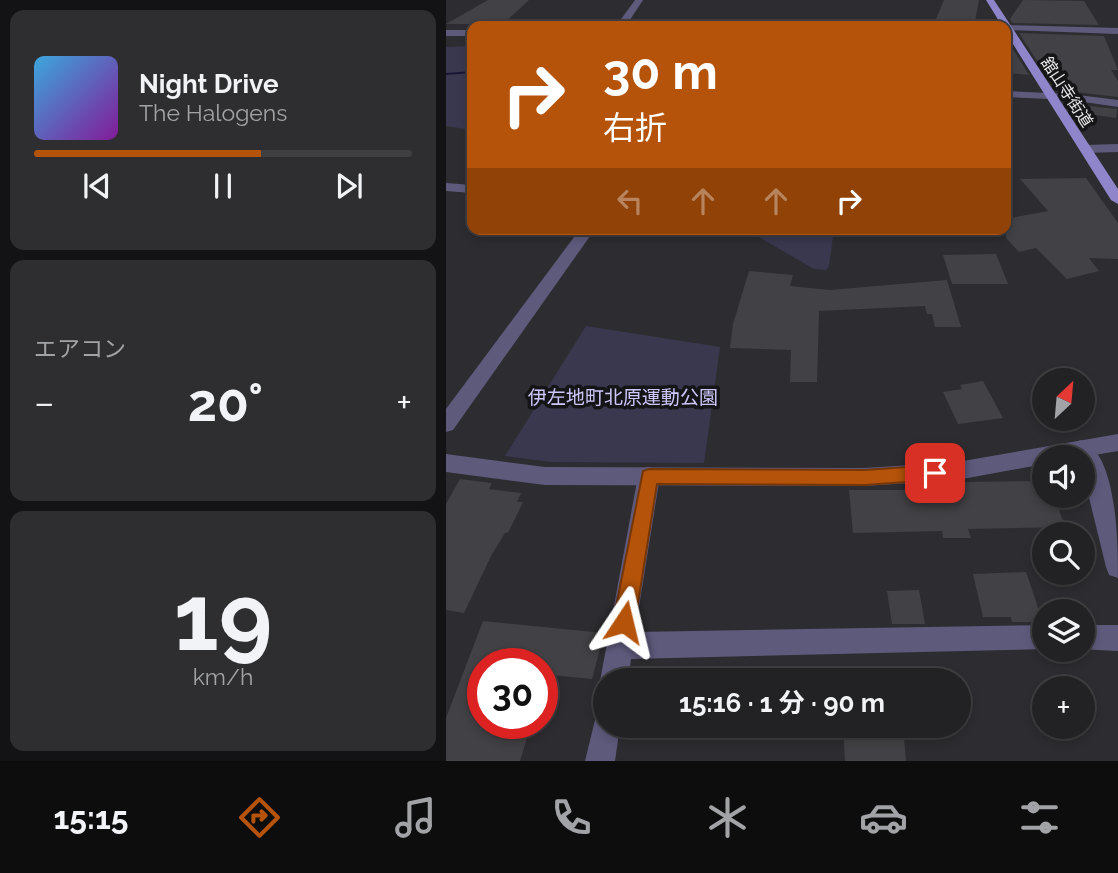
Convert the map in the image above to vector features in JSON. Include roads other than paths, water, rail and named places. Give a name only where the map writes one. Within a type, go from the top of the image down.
[{"type":"main road","name":"舘山寺街道","points":[[990,0],[1003,21]]},
{"type":"main road","name":"舘山寺街道","points":[[1011,33],[1118,200]]},
{"type":"street","points":[[624,21],[639,0]]},
{"type":"street","points":[[1011,27],[1118,31]]},
{"type":"street","points":[[446,33],[467,33]]},
{"type":"street","points":[[1011,94],[1118,104]]},
{"type":"street","points":[[1085,149],[1118,148]]},
{"type":"street","points":[[446,187],[467,189]]},
{"type":"street","points":[[446,424],[584,235]]},
{"type":"street","points":[[1095,446],[1118,442]]},
{"type":"street","points":[[446,463],[545,476],[914,475],[957,471],[1032,458]]},
{"type":"street","points":[[616,668],[649,476]]},
{"type":"street","points":[[1095,478],[1118,567]]},
{"type":"street","points":[[620,646],[1032,638]]},
{"type":"street","points":[[1095,638],[1118,638]]},
{"type":"street","points":[[600,761],[604,738]]},
{"type":"waterway","points":[[446,74],[467,72]]},
{"type":"park label","name":"伊左地町北原運動公園","points":[[623,397]]}]
